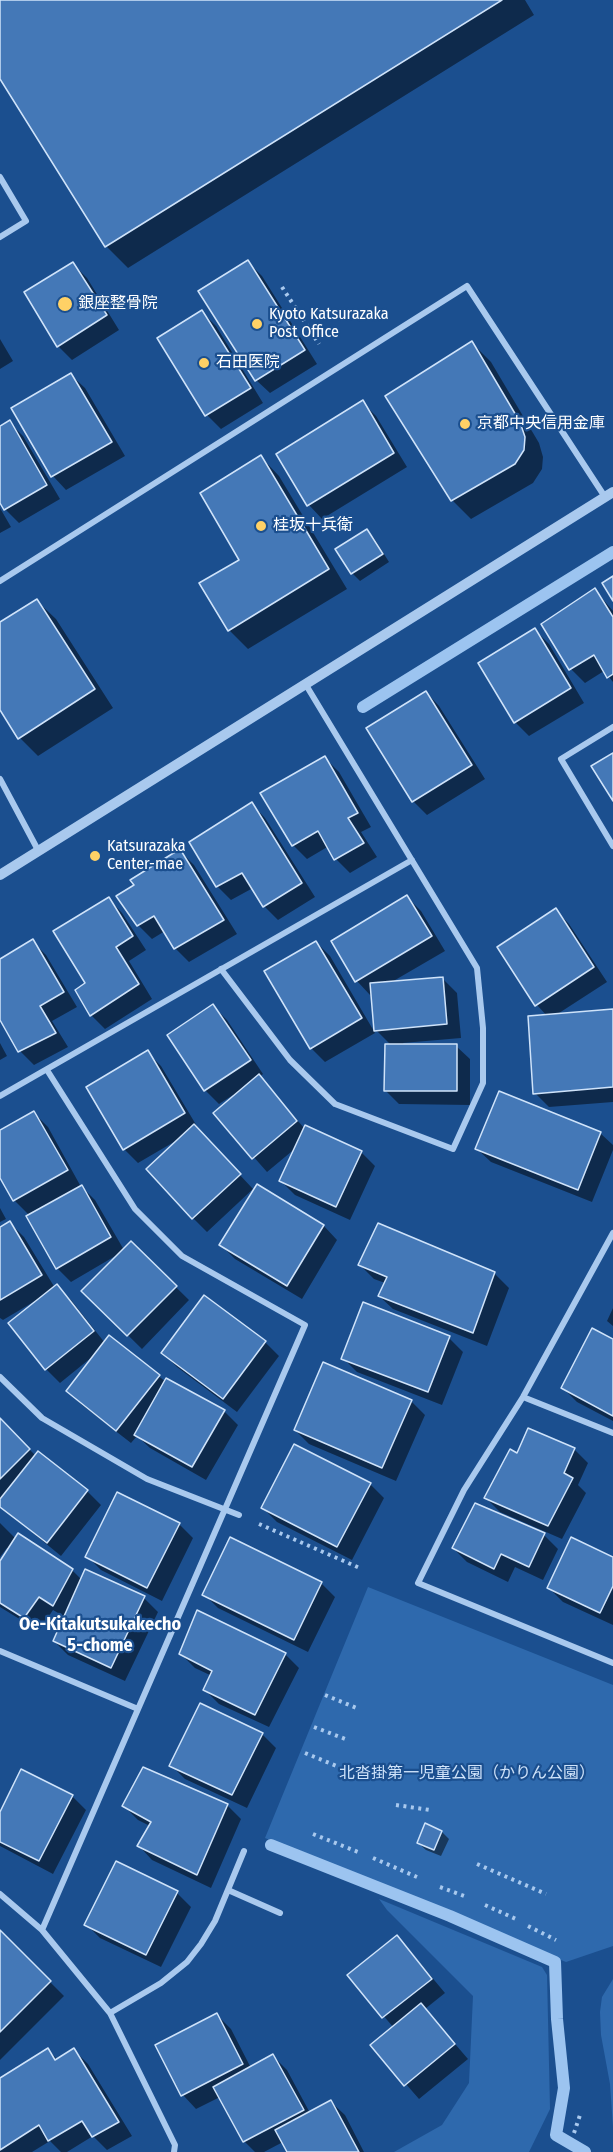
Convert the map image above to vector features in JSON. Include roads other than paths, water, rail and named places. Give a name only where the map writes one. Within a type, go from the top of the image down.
[{"type":"street","points":[[0,177],[26,221],[0,237]]},
{"type":"street","points":[[0,581],[467,286],[609,495],[0,875]]},
{"type":"street","points":[[221,969],[290,1060],[335,1104],[453,1149],[483,1083],[483,1028],[477,969],[306,685]]},
{"type":"street","points":[[613,727],[561,759],[613,846]]},
{"type":"street","points":[[0,779],[39,852]]},
{"type":"street","points":[[0,1096],[412,860]]},
{"type":"street","points":[[42,1929],[305,1325],[182,1256],[135,1209],[47,1070]]},
{"type":"street","points":[[613,1233],[523,1397],[464,1490],[418,1583],[613,1663]]},
{"type":"street","points":[[0,1377],[42,1418],[147,1479],[239,1515]]},
{"type":"street","points":[[523,1397],[613,1433]]},
{"type":"street","points":[[0,1651],[138,1709]]},
{"type":"street","points":[[110,2013],[161,1983],[187,1962],[215,1921],[244,1851]]},
{"type":"street","points":[[228,1890],[280,1913]]},
{"type":"street","points":[[0,1894],[42,1929],[110,2013],[175,2145],[174,2152]]},
{"type":"waterway","points":[[363,707],[613,552]]},
{"type":"waterway","points":[[271,1845],[450,1916],[555,1962],[557,2019],[564,2088],[556,2135],[585,2152]]},
{"type":"place","name":"銀座整骨院","points":[[65,304]]},
{"type":"place","name":"Kyoto Katsurazaka Post Office","points":[[257,324]]},
{"type":"place","name":"石田医院","points":[[204,363]]},
{"type":"place","name":"京都中央信用金庫","points":[[465,424]]},
{"type":"place","name":"桂坂十兵衛","points":[[261,526]]},
{"type":"place","name":"Katsurazaka Center-mae","points":[[95,856]]},
{"type":"district","name":"Oe-Kitakutsukakecho 5-chome","points":[[100,1635]]},
{"type":"park label","name":"北沓掛第一児童公園（かりん公園）","points":[[467,1774]]}]
